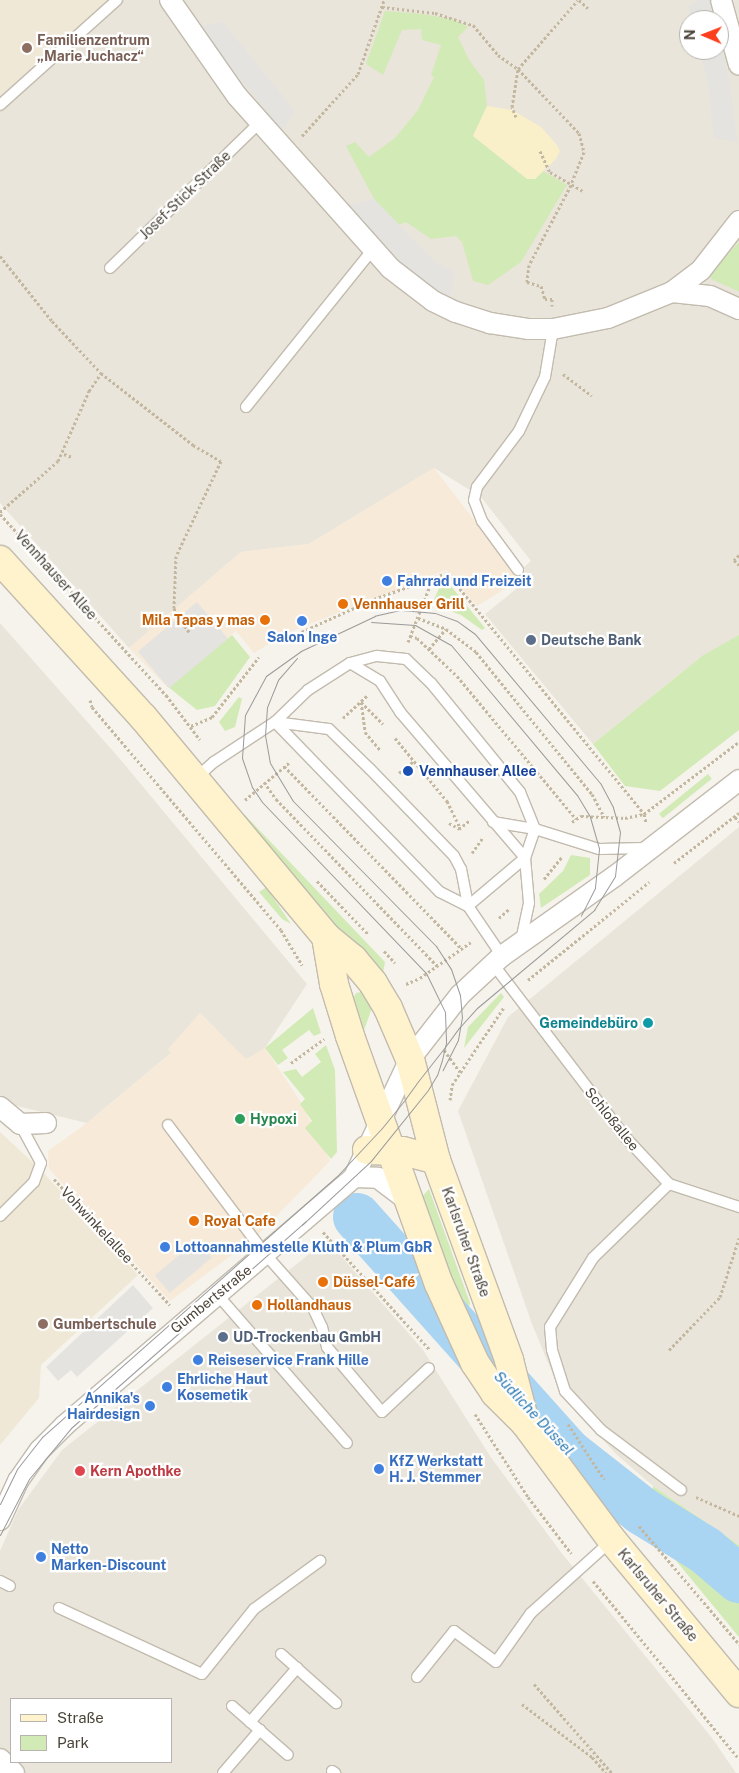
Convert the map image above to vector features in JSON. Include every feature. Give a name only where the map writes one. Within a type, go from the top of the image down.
[{"type":"main road","points":[[0,560],[121,692],[326,937],[353,959],[373,982],[388,1008],[410,1059]]},
{"type":"main road","points":[[326,937],[334,984],[380,1124]]},
{"type":"main road","name":"Karlsruher Straße","points":[[410,1059],[436,1160],[490,1313],[509,1360],[525,1423]]},
{"type":"main road","name":"Karlsruher Straße","points":[[380,1124],[379,1150],[407,1200],[455,1321],[475,1363],[495,1393],[525,1423],[586,1508],[739,1693]]},
{"type":"main road","points":[[379,1150],[403,1151],[436,1160]]},
{"type":"main road","points":[[455,1321],[474,1326],[482,1324],[490,1313]]},
{"type":"street","points":[[170,0],[260,122],[373,249],[412,287],[456,312],[490,323],[553,329],[608,318],[672,292],[701,270],[739,221]]},
{"type":"street","points":[[721,0],[739,66]]},
{"type":"street","points":[[672,292],[710,296],[739,309]]},
{"type":"street","points":[[380,1124],[410,1059],[450,1006],[497,960],[739,780]]},
{"type":"street","points":[[0,1107],[20,1124],[46,1123]]},
{"type":"street","name":"Gumbertstraße","points":[[0,1520],[18,1481],[40,1450],[183,1320],[310,1217],[379,1150]]},
{"type":"street","points":[[354,1176],[378,1178],[407,1200]]},
{"type":"street","points":[[0,1759],[14,1773]]},
{"type":"lane","points":[[0,105],[117,0]]},
{"type":"lane","name":"Josef-Stick-Straße","points":[[110,268],[260,122]]},
{"type":"lane","points":[[246,407],[373,249]]},
{"type":"lane","points":[[518,570],[482,521],[474,500],[477,487],[519,431],[546,370],[553,329]]},
{"type":"lane","points":[[194,780],[214,762],[275,722],[308,690],[350,663],[377,656],[406,659],[414,664],[520,792],[535,829],[525,858],[529,903],[520,943]]},
{"type":"lane","points":[[350,663],[380,680],[400,712],[525,858]]},
{"type":"lane","points":[[275,722],[329,729],[454,856],[461,869],[468,906]]},
{"type":"lane","points":[[275,722],[440,892],[468,906]]},
{"type":"lane","points":[[493,822],[535,829],[599,849],[650,848]]},
{"type":"lane","points":[[468,906],[525,858]]},
{"type":"lane","name":"Schloßallee","points":[[468,906],[515,992],[626,1138],[669,1184],[739,1207]]},
{"type":"lane","points":[[0,1216],[34,1182],[41,1163],[20,1124]]},
{"type":"lane","points":[[168,1124],[266,1254],[313,1308],[322,1327],[327,1347],[382,1412],[429,1368]]},
{"type":"lane","points":[[669,1184],[593,1258],[550,1328],[552,1350],[565,1390],[601,1430],[681,1490]]},
{"type":"lane","points":[[216,1292],[347,1443]]},
{"type":"lane","points":[[417,1677],[454,1632],[496,1662],[531,1612],[612,1540]]},
{"type":"lane","points":[[59,1608],[202,1674],[254,1609],[320,1561]]},
{"type":"lane","points":[[280,1654],[336,1703]]},
{"type":"lane","points":[[250,1722],[297,1668]]},
{"type":"lane","points":[[232,1706],[288,1756]]},
{"type":"lane","points":[[223,1773],[260,1730]]},
{"type":"path","points":[[286,152],[320,119],[358,74],[384,0]]},
{"type":"path","points":[[516,117],[512,108],[518,69],[579,0],[588,8]]},
{"type":"path","points":[[382,7],[435,13],[473,25],[498,55],[518,69],[583,141],[584,152],[572,185],[530,265],[527,282],[541,286],[545,299],[552,299],[553,329]]},
{"type":"path","points":[[358,74],[365,75]]},
{"type":"path","points":[[540,151],[550,172],[583,191]]},
{"type":"path","points":[[0,256],[52,321],[101,373],[193,444],[221,461],[176,556],[174,608],[178,618],[190,633]]},
{"type":"path","points":[[546,370],[565,374],[592,396]]},
{"type":"path","points":[[0,513],[64,454],[89,391],[101,373]]},
{"type":"path","points":[[64,454],[72,457]]},
{"type":"path","name":"Vennhauser Allee","points":[[0,513],[166,695],[191,726],[212,717],[259,657]]},
{"type":"path","points":[[739,555],[734,560],[739,565]]},
{"type":"path","points":[[288,638],[374,599],[447,574],[644,814]]},
{"type":"path","points":[[408,642],[433,578]]},
{"type":"path","points":[[418,618],[446,628],[476,652],[592,794],[604,817]]},
{"type":"path","points":[[423,655],[446,628]]},
{"type":"path","points":[[410,636],[417,638],[457,676],[576,819]]},
{"type":"path","points":[[349,712],[372,691]]},
{"type":"path","points":[[360,702],[386,726]]},
{"type":"path","points":[[92,707],[280,930],[307,972]]},
{"type":"path","points":[[391,733],[447,801],[460,829]]},
{"type":"path","points":[[571,823],[581,816],[625,818],[644,814],[739,742]]},
{"type":"path","points":[[399,773],[414,761]]},
{"type":"path","points":[[248,797],[288,763]]},
{"type":"path","points":[[284,766],[461,948]]},
{"type":"path","points":[[264,782],[276,799],[436,966]]},
{"type":"path","points":[[243,803],[249,810]]},
{"type":"path","points":[[668,867],[739,813]]},
{"type":"path","points":[[734,817],[739,822]]},
{"type":"path","points":[[456,832],[467,821]]},
{"type":"path","points":[[461,869],[493,822]]},
{"type":"path","points":[[553,870],[564,855]]},
{"type":"path","points":[[310,873],[371,937]]},
{"type":"path","points":[[451,1106],[452,1085],[515,992],[654,878]]},
{"type":"path","points":[[402,977],[405,984],[420,978],[470,943]]},
{"type":"path","points":[[377,944],[399,970]]},
{"type":"path","points":[[291,1063],[330,1035]]},
{"type":"path","points":[[454,1066],[460,1072]]},
{"type":"path","name":"Vohwinkelallee","points":[[41,1163],[183,1320]]},
{"type":"path","points":[[310,1217],[431,1351],[429,1368]]},
{"type":"path","points":[[669,1350],[720,1297],[739,1238]]},
{"type":"path","points":[[564,1416],[607,1485]]},
{"type":"path","points":[[681,1490],[739,1516]]},
{"type":"path","points":[[632,1519],[739,1644]]},
{"type":"path","points":[[534,1684],[612,1773]]},
{"type":"path","points":[[522,1704],[592,1757],[606,1773]]},
{"type":"shaded area","points":[[0,0],[739,0],[739,652],[702,656],[593,744],[485,614],[525,582],[521,576],[522,569],[531,561],[481,497],[434,468],[309,544],[241,552],[129,648],[0,503]]},
{"type":"shaded area","name":"Familienzentrum „Marie Juchacz“","points":[[0,0],[108,0],[0,96]]},
{"type":"shaded area","points":[[698,0],[710,0],[712,10],[689,10],[688,6]]},
{"type":"shaded area","points":[[223,22],[295,111],[282,131],[198,27]]},
{"type":"shaded area","points":[[702,60],[725,60],[738,143],[714,138],[708,86]]},
{"type":"shaded area","points":[[374,199],[436,262],[456,273],[450,297],[427,284],[399,260],[348,205]]},
{"type":"shaded area","points":[[434,468],[520,580],[477,606],[446,570],[287,633],[254,653],[236,631],[167,687],[129,648],[241,552],[309,544]]},
{"type":"shaded area","points":[[197,602],[228,639],[169,688],[138,651]]},
{"type":"shaded area","points":[[0,623],[120,759],[307,984],[265,1048],[246,1060],[200,1013],[171,1053],[87,1123],[0,1102]]},
{"type":"shaded area","points":[[739,827],[739,1545],[653,1486],[616,1454],[561,1394],[532,1324],[458,1111],[508,1017]]},
{"type":"shaded area","points":[[200,1013],[246,1059],[265,1048],[302,1104],[330,1161],[256,1237],[170,1301],[49,1169],[48,1151],[87,1123],[171,1053],[168,1049]]},
{"type":"shaded area","name":"Gumbertschule","points":[[0,1132],[40,1169],[138,1275],[41,1365],[39,1398],[0,1445]]},
{"type":"shaded area","points":[[197,1240],[212,1258],[170,1293],[155,1275]]},
{"type":"shaded area","points":[[327,1240],[423,1350],[490,1456],[560,1551],[712,1738],[736,1773],[0,1773],[0,1551],[18,1510],[62,1450]]},
{"type":"shaded area","points":[[133,1285],[153,1308],[77,1377],[71,1370],[58,1381],[46,1367]]},
{"type":"green space","points":[[385,11],[423,14],[455,20],[468,27],[458,37],[469,60],[484,80],[487,106],[473,136],[527,179],[535,179],[543,171],[567,185],[521,262],[488,285],[473,281],[462,242],[456,236],[431,239],[406,222],[399,225],[374,199],[346,146],[355,142],[369,157],[395,138],[418,110],[434,77],[431,75],[441,45],[422,40],[421,29],[402,30],[383,75],[366,64]]},
{"type":"green space","points":[[739,242],[738,291],[711,279],[710,274]]},
{"type":"green space","points":[[443,579],[446,580],[485,628],[482,630],[461,615],[432,604]]},
{"type":"green space","points":[[232,635],[250,657],[215,706],[197,710],[167,686]]},
{"type":"green space","points":[[739,635],[739,730],[660,791],[625,786],[593,744],[702,656]]},
{"type":"green space","points":[[239,697],[242,699],[235,727],[225,731],[219,722]]},
{"type":"green space","points":[[708,774],[712,779],[663,818],[659,814]]},
{"type":"green space","points":[[245,815],[385,962],[382,979],[240,817]]},
{"type":"green space","points":[[571,855],[590,858],[590,875],[541,908],[539,894],[563,871]]},
{"type":"green space","points":[[267,888],[291,924],[282,919],[259,892]]},
{"type":"green space","points":[[361,992],[372,1008],[363,1033],[353,999],[356,993]]},
{"type":"green space","points":[[501,993],[504,997],[464,1048],[468,1027]]},
{"type":"green space","points":[[313,1008],[321,1033],[314,1036],[309,1030],[282,1050],[288,1058],[278,1065],[265,1048]]},
{"type":"green space","points":[[326,1045],[335,1070],[337,1152],[331,1159],[305,1128],[312,1121],[300,1104],[305,1099],[283,1072],[296,1069],[302,1077],[321,1062],[315,1054]]},
{"type":"green space","points":[[429,1189],[470,1303],[469,1307],[460,1302],[420,1199]]},
{"type":"green space","points":[[653,1486],[739,1545],[739,1637],[654,1534]]},
{"type":"sand","points":[[487,106],[512,110],[541,127],[557,145],[560,151],[556,159],[535,179],[527,179],[473,136]]},
{"type":"waterway","name":"Südliche Düssel","points":[[357,1217],[568,1453],[642,1511],[705,1550],[739,1579]]},
{"type":"tram line","points":[[0,1504],[17,1469],[42,1437],[338,1175],[382,1128],[406,1098],[416,1084],[445,1047],[459,1028],[477,1008],[594,910],[615,876],[620,832],[613,807],[600,783],[475,634],[457,621],[435,613],[400,610],[375,616],[301,651],[266,676],[245,715],[242,758],[252,787],[262,802],[426,973],[445,1012],[446,1043],[445,1047],[442,1060],[437,1075],[428,1090],[371,1161],[302,1225]]},
{"type":"tram line","points":[[371,622],[415,625],[451,645],[577,795],[590,817],[599,849],[595,888],[581,916]]},
{"type":"tram line","points":[[297,658],[278,680],[267,707],[265,735],[270,763],[293,801],[436,946],[451,969],[460,995],[462,1017],[458,1040],[443,1070]]},
{"type":"tram line","points":[[0,1535],[29,1479],[71,1428],[306,1221]]},
{"type":"place","name":"Familienzentrum „Marie Juchacz“","points":[[27,48]]},
{"type":"place","name":"Fahrrad und Freizeit","points":[[387,581]]},
{"type":"place","name":"Vennhauser Grill","points":[[343,604]]},
{"type":"place","name":"Mila Tapas y mas","points":[[265,620]]},
{"type":"place","name":"Salon Inge","points":[[302,621]]},
{"type":"place","name":"Deutsche Bank","points":[[531,640]]},
{"type":"place","name":"Vennhauser Allee","points":[[408,771]]},
{"type":"place","name":"Gemeindebüro","points":[[648,1023]]},
{"type":"place","name":"Hypoxi","points":[[240,1119]]},
{"type":"place","name":"Royal Cafe","points":[[194,1221]]},
{"type":"place","name":"Lottoannahmestelle Kluth & Plum GbR","points":[[165,1247]]},
{"type":"place","name":"Düssel-Café","points":[[323,1282]]},
{"type":"place","name":"Hollandhaus","points":[[257,1305]]},
{"type":"place","name":"Gumbertschule","points":[[43,1324]]},
{"type":"place","name":"UD-Trockenbau GmbH","points":[[223,1337]]},
{"type":"place","name":"Reiseservice Frank Hille","points":[[198,1360]]},
{"type":"place","name":"Ehrliche Haut Kosemetik","points":[[167,1387]]},
{"type":"place","name":"Annika's Hairdesign","points":[[150,1406]]},
{"type":"place","name":"KfZ Werkstatt H. J. Stemmer","points":[[379,1469]]},
{"type":"place","name":"Kern Apothke","points":[[80,1471]]},
{"type":"place","name":"Netto Marken-Discount","points":[[41,1557]]}]
